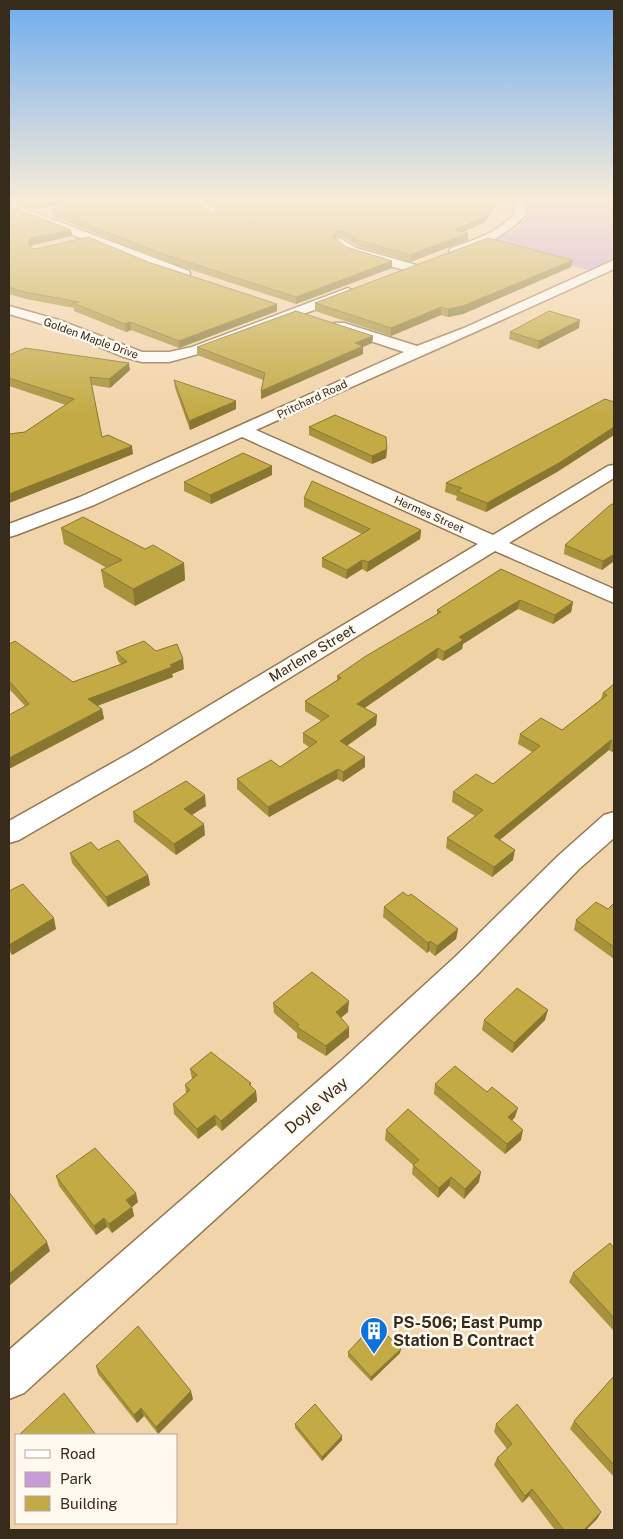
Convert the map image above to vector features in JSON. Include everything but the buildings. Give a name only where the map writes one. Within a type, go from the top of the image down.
[{"type":"street","points":[[178,272],[200,280]]},
{"type":"street","points":[[390,276],[401,272]]},
{"type":"street","name":"Pritchard Road","points":[[9,531],[29,521],[87,501],[417,351],[478,327],[597,272]]},
{"type":"street","name":"Golden Maple Drive","points":[[9,310],[54,323],[129,354],[156,358],[176,356],[197,350],[363,286]]},
{"type":"street","points":[[279,306],[417,351]]},
{"type":"street","name":"Hermes Street","points":[[243,431],[614,598]]},
{"type":"street","name":"Marlene Street","points":[[9,833],[141,758],[614,470]]},
{"type":"street","name":"Doyle Way","points":[[9,1378],[352,1073],[466,966],[569,862],[614,822]]},
{"type":"place","name":"PS-506; East Pump Station B Contract","points":[[374,1355]]}]
